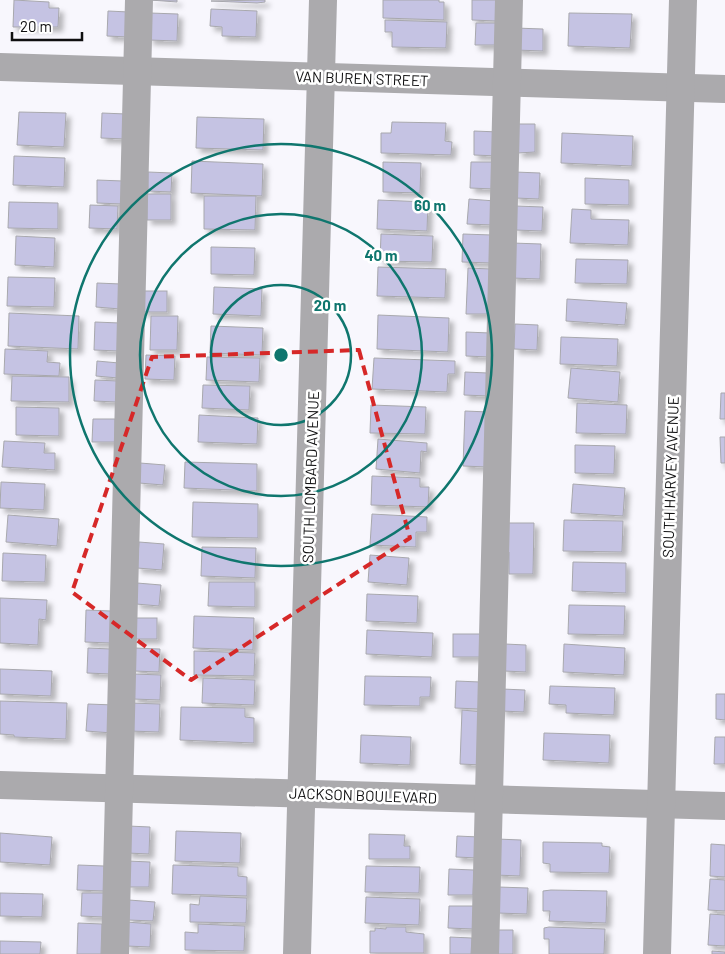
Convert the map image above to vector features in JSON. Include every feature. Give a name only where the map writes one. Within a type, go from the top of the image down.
[{"type":"street","points":[[115,954],[139,0]]},
{"type":"street","name":"SOUTH LOMBARD AVENUE","points":[[297,954],[323,0]]},
{"type":"street","points":[[485,954],[509,0]]},
{"type":"street","name":"SOUTH HARVEY AVENUE","points":[[657,954],[682,0]]},
{"type":"street","name":"VAN BUREN STREET","points":[[0,67],[725,89]]},
{"type":"street","name":"JACKSON BOULEVARD","points":[[0,785],[725,806]]},
{"type":"highlighted area","points":[[359,350],[410,538],[191,680],[72,592],[152,357]]},
{"type":"building","points":[[14,0],[49,2],[49,8],[59,8],[58,27],[13,27]]},
{"type":"building","points":[[150,0],[177,0],[177,2]]},
{"type":"building","points":[[265,0],[265,2],[257,3],[211,1]]},
{"type":"building","points":[[383,0],[439,0],[439,2],[444,2],[444,20],[383,18]]},
{"type":"building","points":[[472,0],[496,0],[496,21],[472,20]]},
{"type":"building","points":[[211,9],[257,11],[256,37],[222,36],[222,27],[210,26]]},
{"type":"building","points":[[108,11],[129,12],[128,37],[107,36]]},
{"type":"building","points":[[150,13],[178,14],[177,41],[149,40]]},
{"type":"building","points":[[569,13],[632,14],[630,48],[568,46]]},
{"type":"building","points":[[385,20],[447,22],[446,48],[392,47],[392,32],[385,32]]},
{"type":"building","points":[[476,23],[496,23],[495,45],[475,45]]},
{"type":"building","points":[[515,28],[543,29],[543,51],[515,50]]},
{"type":"building","points":[[19,112],[66,113],[64,147],[17,145]]},
{"type":"building","points":[[102,113],[126,114],[125,139],[101,138]]},
{"type":"building","points":[[197,117],[264,119],[263,150],[196,148]]},
{"type":"building","points":[[392,122],[446,123],[445,141],[452,142],[451,155],[381,153],[381,133],[391,133]]},
{"type":"building","points":[[518,124],[535,124],[535,152],[518,153]]},
{"type":"building","points":[[474,131],[499,132],[498,156],[474,155]]},
{"type":"building","points":[[562,133],[633,136],[632,166],[561,163]]},
{"type":"building","points":[[14,156],[65,158],[64,187],[13,185]]},
{"type":"building","points":[[192,161],[263,164],[262,196],[191,193]]},
{"type":"building","points":[[383,162],[421,163],[420,193],[383,192]]},
{"type":"building","points":[[471,162],[495,162],[494,189],[470,188]]},
{"type":"building","points":[[148,172],[172,173],[171,192],[148,191]]},
{"type":"building","points":[[515,172],[540,173],[539,199],[515,198]]},
{"type":"building","points":[[585,178],[629,180],[629,205],[585,204]]},
{"type":"building","points":[[97,180],[123,181],[122,204],[97,203]]},
{"type":"building","points":[[147,194],[171,194],[171,220],[147,220]]},
{"type":"building","points":[[204,196],[256,196],[255,230],[204,229]]},
{"type":"building","points":[[469,199],[495,201],[493,225],[467,224]]},
{"type":"building","points":[[378,200],[428,202],[427,231],[377,229]]},
{"type":"building","points":[[9,202],[58,203],[58,229],[8,228]]},
{"type":"building","points":[[90,205],[118,206],[117,229],[89,228]]},
{"type":"building","points":[[516,206],[543,207],[542,231],[515,230]]},
{"type":"building","points":[[572,209],[591,210],[591,219],[629,220],[628,245],[570,243]]},
{"type":"building","points":[[381,234],[433,236],[432,262],[380,261]]},
{"type":"building","points":[[463,234],[492,235],[491,263],[462,262]]},
{"type":"building","points":[[16,236],[55,238],[54,267],[15,265]]},
{"type":"building","points":[[512,243],[541,244],[540,279],[511,278]]},
{"type":"building","points":[[211,247],[255,248],[254,275],[211,274]]},
{"type":"building","points":[[576,259],[628,260],[627,284],[575,283]]},
{"type":"building","points":[[378,267],[446,269],[445,298],[377,296]]},
{"type":"building","points":[[468,268],[491,269],[489,314],[466,314]]},
{"type":"building","points":[[8,277],[55,278],[54,307],[7,306]]},
{"type":"building","points":[[97,283],[121,284],[120,309],[96,307]]},
{"type":"building","points":[[214,287],[262,289],[261,316],[213,314]]},
{"type":"building","points":[[143,291],[167,291],[167,312],[143,312]]},
{"type":"building","points":[[567,299],[627,303],[625,325],[566,321]]},
{"type":"building","points":[[9,313],[79,316],[78,349],[8,346]]},
{"type":"building","points":[[378,315],[449,318],[448,352],[377,349]]},
{"type":"building","points":[[151,316],[178,316],[177,350],[150,350]]},
{"type":"building","points":[[95,322],[120,323],[119,351],[94,350]]},
{"type":"building","points":[[515,324],[538,325],[537,350],[514,349]]},
{"type":"building","points":[[211,326],[263,328],[262,355],[210,353]]},
{"type":"building","points":[[466,332],[490,333],[489,357],[466,356]]},
{"type":"building","points":[[561,337],[618,339],[617,366],[560,364]]},
{"type":"building","points":[[5,349],[48,351],[47,362],[60,363],[59,376],[4,374]]},
{"type":"building","points":[[146,355],[175,356],[174,380],[145,379]]},
{"type":"building","points":[[207,357],[260,358],[259,382],[206,380]]},
{"type":"building","points":[[374,358],[455,361],[455,374],[448,374],[447,392],[372,389]]},
{"type":"building","points":[[97,361],[119,363],[118,378],[96,376]]},
{"type":"building","points":[[571,368],[620,372],[618,402],[568,398]]},
{"type":"building","points":[[465,372],[488,373],[488,396],[464,395]]},
{"type":"building","points":[[12,376],[69,377],[69,402],[11,401]]},
{"type":"building","points":[[95,380],[118,381],[116,402],[94,401]]},
{"type":"building","points":[[203,385],[250,386],[249,410],[202,408]]},
{"type":"building","points":[[721,393],[725,393],[725,419],[720,419]]},
{"type":"building","points":[[577,403],[627,405],[626,434],[576,433]]},
{"type":"building","points":[[371,405],[426,407],[425,434],[370,433]]},
{"type":"building","points":[[16,407],[59,408],[59,436],[16,435]]},
{"type":"building","points":[[465,411],[489,412],[487,467],[463,466]]},
{"type":"building","points":[[199,415],[258,418],[257,444],[198,442]]},
{"type":"building","points":[[93,419],[115,419],[115,442],[92,442]]},
{"type":"building","points":[[720,437],[725,437],[725,463],[721,463]]},
{"type":"building","points":[[378,439],[427,443],[427,452],[421,451],[420,473],[376,469]]},
{"type":"building","points":[[4,441],[45,443],[44,453],[55,453],[55,470],[2,467]]},
{"type":"building","points":[[575,445],[615,446],[614,474],[575,473]]},
{"type":"building","points":[[185,462],[257,464],[257,491],[184,488]]},
{"type":"building","points":[[140,463],[165,465],[163,485],[139,483]]},
{"type":"building","points":[[372,476],[420,478],[420,487],[429,487],[428,507],[371,505]]},
{"type":"building","points":[[1,482],[45,484],[44,510],[0,508]]},
{"type":"building","points":[[573,484],[625,488],[623,516],[571,513]]},
{"type":"building","points":[[193,502],[258,504],[258,538],[192,537]]},
{"type":"building","points":[[372,514],[427,517],[427,532],[416,532],[416,547],[370,545]]},
{"type":"building","points":[[8,515],[59,519],[57,546],[6,542]]},
{"type":"building","points":[[564,520],[623,521],[622,552],[563,551]]},
{"type":"building","points":[[507,523],[534,523],[533,574],[509,574],[509,552],[506,552]]},
{"type":"building","points":[[139,542],[164,544],[162,570],[137,568]]},
{"type":"building","points":[[202,547],[256,548],[255,578],[201,576]]},
{"type":"building","points":[[3,553],[46,555],[45,582],[2,581]]},
{"type":"building","points":[[370,555],[409,558],[407,585],[368,582]]},
{"type":"building","points":[[573,562],[626,563],[626,593],[572,591]]},
{"type":"building","points":[[209,582],[255,582],[255,607],[208,606]]},
{"type":"building","points":[[137,583],[161,585],[159,606],[136,604]]},
{"type":"building","points":[[367,594],[418,596],[417,623],[366,621]]},
{"type":"building","points":[[0,598],[47,600],[46,620],[39,619],[38,645],[0,643]]},
{"type":"building","points":[[569,605],[625,606],[624,635],[568,634]]},
{"type":"building","points":[[86,610],[111,611],[110,643],[85,642]]},
{"type":"building","points":[[194,616],[254,618],[253,650],[193,648]]},
{"type":"building","points":[[134,618],[157,618],[157,639],[134,639]]},
{"type":"building","points":[[367,630],[433,633],[432,657],[366,654]]},
{"type":"building","points":[[453,634],[483,634],[483,657],[453,657]]},
{"type":"building","points":[[505,644],[526,645],[526,672],[504,671]]},
{"type":"building","points":[[564,644],[625,648],[624,675],[563,672]]},
{"type":"building","points":[[88,648],[111,649],[110,674],[87,673]]},
{"type":"building","points":[[135,648],[160,649],[159,672],[134,671]]},
{"type":"building","points":[[194,651],[255,653],[254,676],[194,675]]},
{"type":"building","points":[[0,669],[52,671],[51,696],[0,694]]},
{"type":"building","points":[[134,674],[161,675],[160,700],[133,699]]},
{"type":"building","points":[[365,676],[431,677],[430,697],[420,697],[420,706],[364,705]]},
{"type":"building","points":[[203,678],[255,680],[254,705],[202,703]]},
{"type":"building","points":[[456,681],[480,682],[479,709],[455,708]]},
{"type":"building","points":[[550,686],[615,688],[614,715],[566,713],[566,705],[549,704]]},
{"type":"building","points":[[502,689],[525,690],[524,712],[501,711]]},
{"type":"building","points":[[716,694],[725,694],[725,720],[716,719]]},
{"type":"building","points":[[0,701],[67,703],[66,739],[14,737],[14,735],[0,734]]},
{"type":"building","points":[[130,703],[160,704],[159,732],[129,731]]},
{"type":"building","points":[[88,704],[114,705],[112,733],[86,731]]},
{"type":"building","points":[[181,707],[245,708],[245,717],[254,718],[254,743],[180,740]]},
{"type":"building","points":[[462,710],[483,712],[482,765],[460,764]]},
{"type":"building","points":[[544,733],[610,735],[609,763],[543,760]]},
{"type":"building","points":[[361,735],[411,737],[410,765],[360,763]]},
{"type":"building","points":[[715,737],[725,737],[725,764],[714,764]]},
{"type":"building","points":[[128,826],[150,827],[149,854],[127,853]]},
{"type":"building","points":[[176,831],[241,833],[240,863],[175,861]]},
{"type":"building","points":[[0,833],[52,837],[50,865],[0,862]]},
{"type":"building","points":[[369,834],[405,835],[404,846],[410,846],[410,859],[369,859]]},
{"type":"building","points":[[457,836],[479,837],[478,858],[456,857]]},
{"type":"building","points":[[497,839],[521,840],[520,876],[495,875]]},
{"type":"building","points":[[543,842],[602,843],[602,846],[610,847],[609,873],[550,872],[550,864],[543,863]]},
{"type":"building","points":[[711,844],[725,845],[725,877],[710,876]]},
{"type":"building","points":[[128,861],[150,862],[149,887],[128,887]]},
{"type":"building","points":[[78,865],[104,866],[104,891],[77,890]]},
{"type":"building","points":[[173,865],[238,867],[238,876],[247,877],[247,896],[172,894]]},
{"type":"building","points":[[366,866],[420,867],[419,893],[365,892]]},
{"type":"building","points":[[449,869],[474,870],[473,895],[448,895]]},
{"type":"building","points":[[710,879],[725,880],[725,911],[708,910]]},
{"type":"building","points":[[498,887],[528,888],[527,914],[497,913]]},
{"type":"building","points":[[543,891],[607,891],[606,923],[549,921],[550,911],[543,911]]},
{"type":"building","points":[[0,893],[43,894],[42,917],[0,916]]},
{"type":"building","points":[[82,893],[104,893],[103,917],[81,916]]},
{"type":"building","points":[[200,896],[247,898],[246,923],[190,922],[190,904],[199,905]]},
{"type":"building","points":[[366,897],[420,899],[419,925],[365,923]]},
{"type":"building","points":[[129,900],[155,902],[153,921],[128,920]]},
{"type":"building","points":[[449,906],[474,906],[473,929],[448,928]]},
{"type":"building","points":[[710,914],[725,915],[725,946],[708,945]]},
{"type":"building","points":[[127,922],[151,924],[150,947],[126,946]]},
{"type":"building","points":[[78,923],[102,924],[101,954],[77,954]]},
{"type":"building","points":[[198,924],[245,926],[244,951],[185,950],[185,932],[198,933]]},
{"type":"building","points":[[386,927],[406,927],[406,932],[424,934],[424,953],[370,953],[370,931],[375,931],[375,928],[386,929]]},
{"type":"building","points":[[544,928],[605,929],[604,954],[549,954],[549,939],[544,939]]},
{"type":"building","points":[[496,930],[513,930],[513,954],[495,954]]},
{"type":"building","points":[[450,937],[472,938],[471,954],[450,954]]},
{"type":"building","points":[[0,941],[41,942],[40,954],[0,954]]},
{"type":"building","points":[[712,951],[725,952],[725,954],[712,954]]}]
